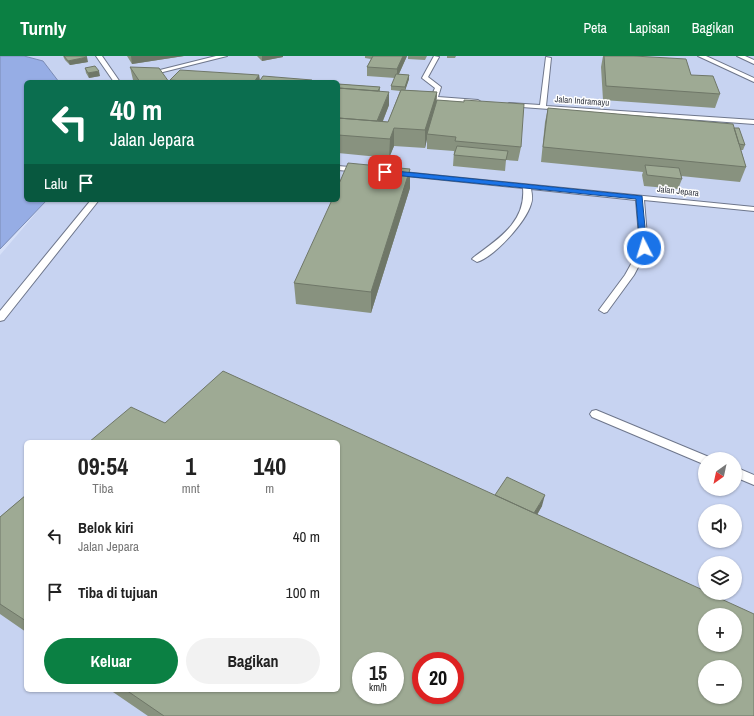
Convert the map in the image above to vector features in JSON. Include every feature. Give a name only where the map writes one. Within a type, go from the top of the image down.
[{"type":"lane","points":[[99,56],[116,80]]},
{"type":"lane","points":[[154,72],[224,56]]},
{"type":"lane","points":[[701,56],[754,80]]},
{"type":"lane","points":[[740,56],[754,62]]},
{"type":"lane","points":[[434,99],[438,87],[425,78],[436,57]]},
{"type":"lane","points":[[543,107],[548,58]]},
{"type":"lane","points":[[746,76],[754,75]]},
{"type":"lane","points":[[415,98],[489,103]]},
{"type":"lane","name":"Jalan Indramayu","points":[[504,104],[754,122]]},
{"type":"lane","points":[[340,168],[369,171]]},
{"type":"lane","name":"Jalan Jepara","points":[[385,172],[754,209]]},
{"type":"lane","points":[[477,259],[503,240],[516,225],[528,204],[527,186]]},
{"type":"lane","points":[[604,310],[629,275],[644,248],[640,198]]},
{"type":"lane","points":[[0,318],[93,202]]},
{"type":"lane","points":[[596,414],[633,428],[698,457]]},
{"type":"lane","points":[[742,475],[754,480]]},
{"type":"shaded area","points":[[24,56],[754,56],[754,716],[0,716],[0,255],[45,202],[340,202],[340,80],[57,80],[43,61]]},
{"type":"water","points":[[0,56],[24,56],[43,61],[57,80],[24,80],[24,202],[45,202],[0,249]]},
{"type":"building","points":[[64,56],[85,56],[87,57],[68,61]]},
{"type":"building","points":[[373,56],[403,56],[397,69],[367,67]]},
{"type":"building","points":[[604,56],[686,59],[691,75],[713,76],[720,94],[606,86]]},
{"type":"building","points":[[95,66],[99,71],[88,73],[85,68]]},
{"type":"building","points":[[130,67],[159,68],[168,80],[139,80]]},
{"type":"building","points":[[180,70],[259,75],[255,80],[170,80]]},
{"type":"building","points":[[396,74],[409,75],[405,87],[391,86]]},
{"type":"building","points":[[263,76],[312,80],[260,80]]},
{"type":"building","points":[[340,84],[380,87],[378,91],[340,88]]},
{"type":"building","points":[[340,88],[389,92],[377,121],[340,118]]},
{"type":"building","points":[[401,90],[437,92],[425,130],[394,128],[390,139],[340,135],[340,118],[388,122]]},
{"type":"building","points":[[437,100],[464,102],[464,100],[524,104],[521,147],[455,141],[456,137],[427,134]]},
{"type":"building","points":[[548,108],[733,124],[746,167],[543,147]]},
{"type":"building","points":[[734,128],[739,128],[745,145],[739,144]]},
{"type":"building","points":[[457,146],[508,151],[506,160],[454,155]]},
{"type":"building","points":[[348,163],[410,169],[371,292],[294,283],[331,202],[340,202],[340,181]]},
{"type":"building","points":[[645,165],[679,168],[682,179],[647,175]]},
{"type":"building","points":[[223,371],[698,588],[698,600],[723,600],[741,608],[698,608],[698,652],[742,652],[742,609],[754,614],[754,716],[164,716],[129,692],[340,692],[340,440],[91,440],[131,407],[165,423]]},
{"type":"building","points":[[507,477],[545,495],[534,513],[495,495]]},
{"type":"building","points":[[24,497],[24,620],[0,604],[0,517]]},
{"type":"route","points":[[385,172],[640,198],[644,248]]}]
